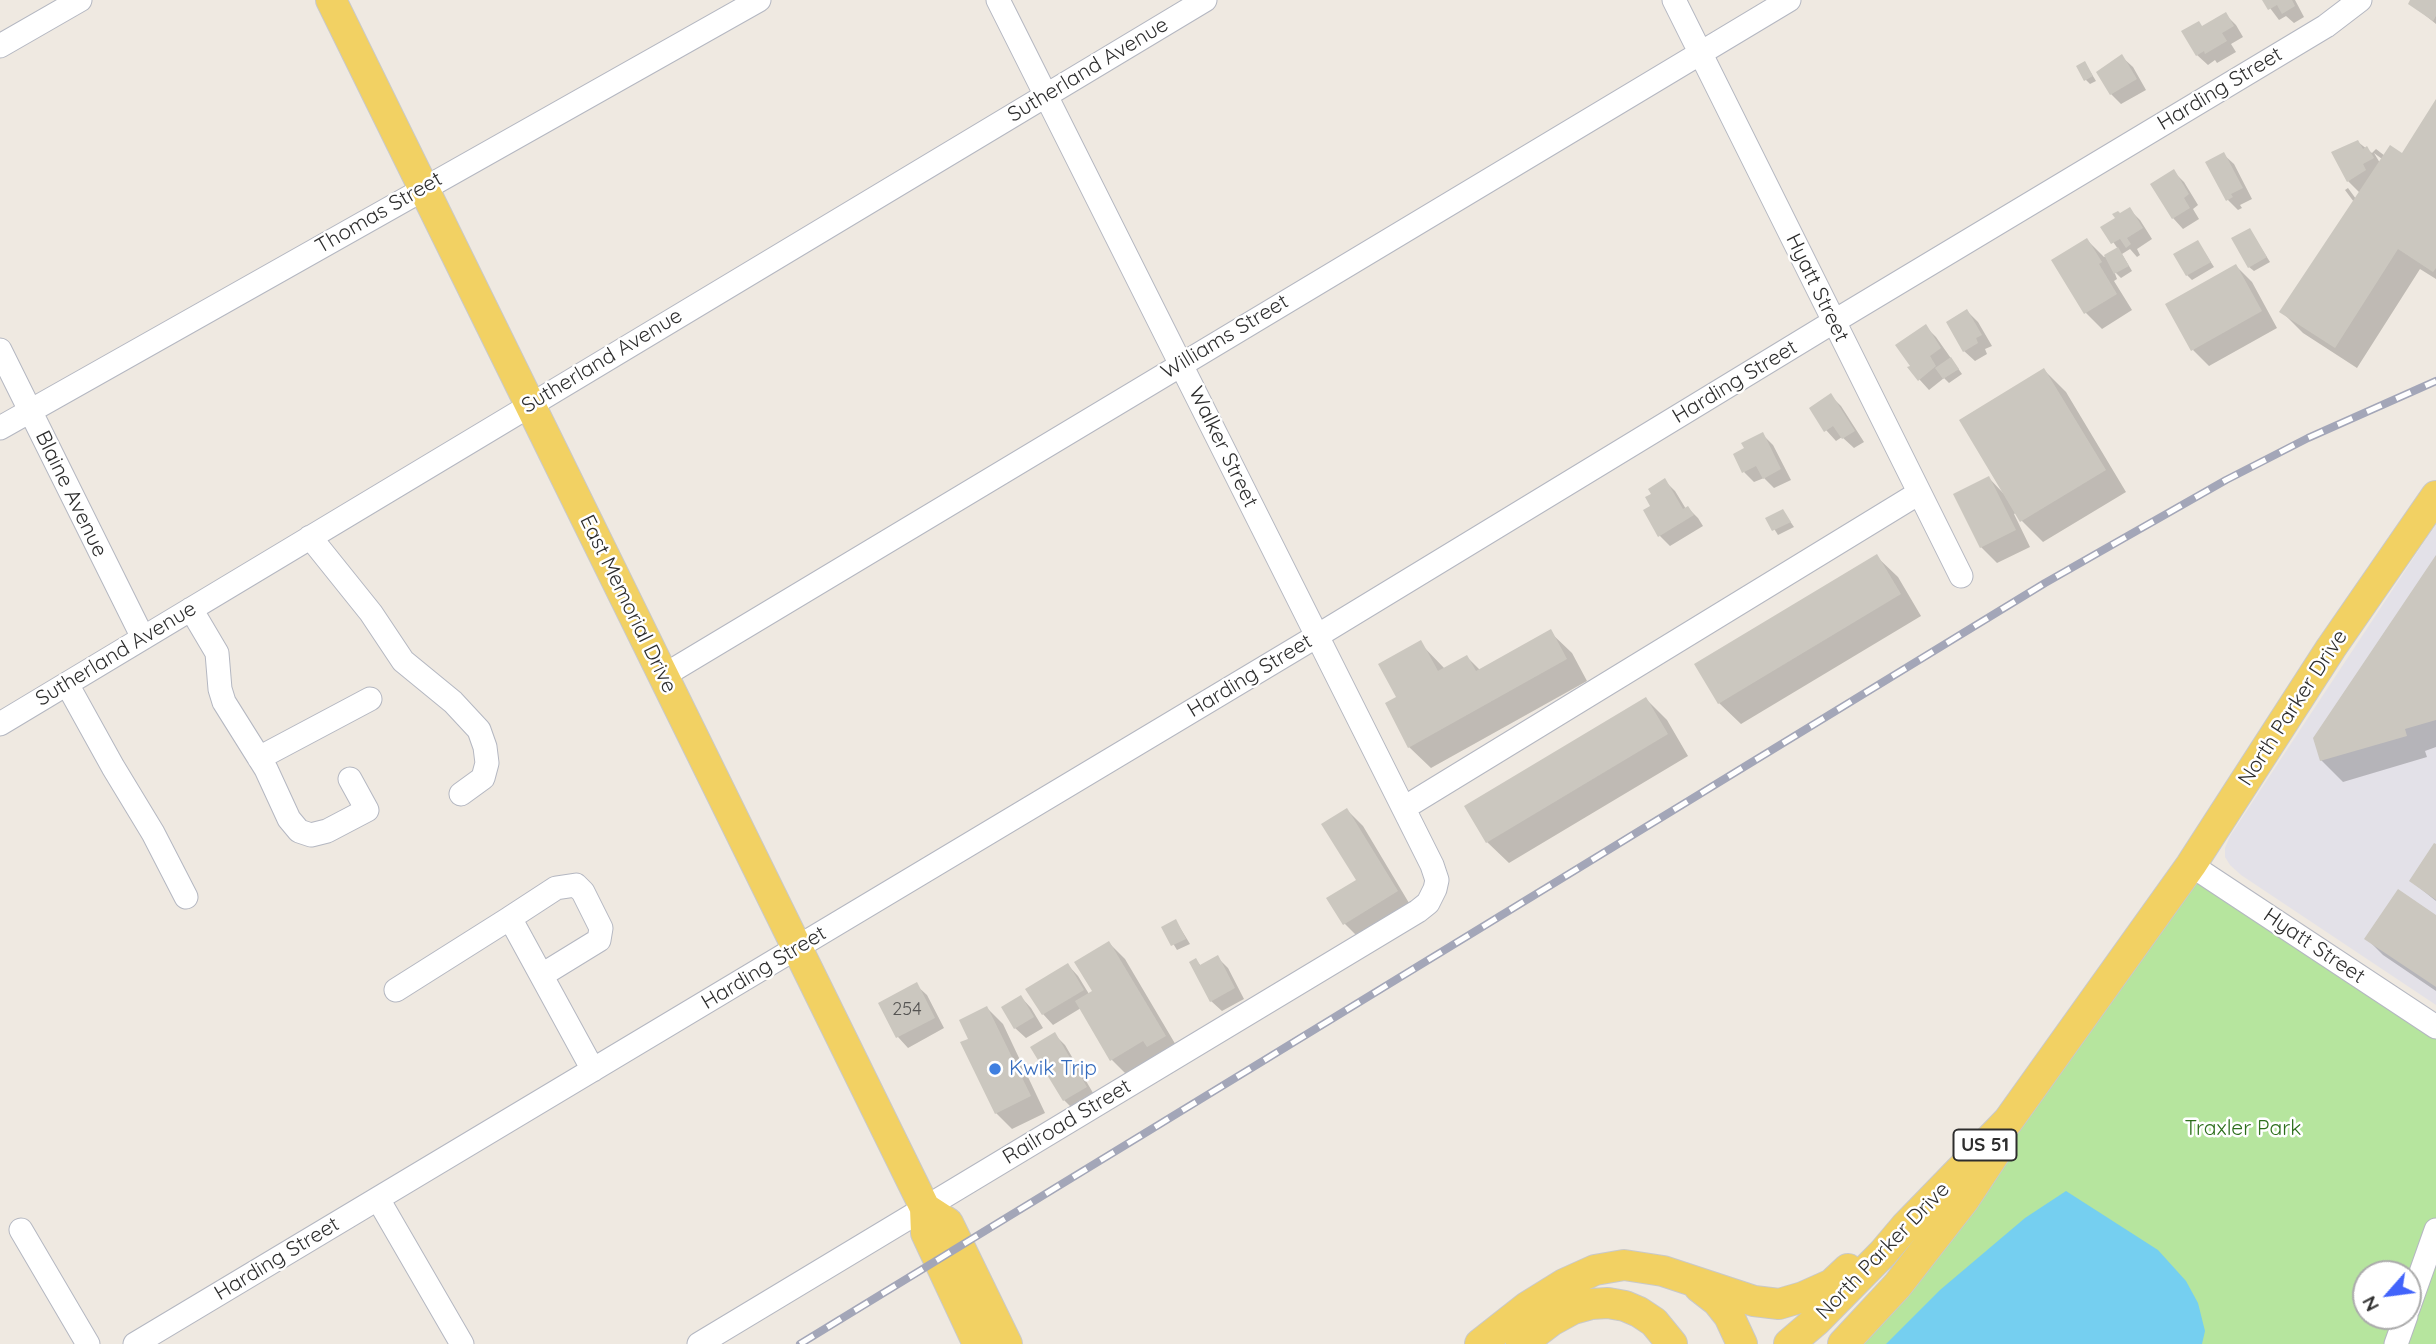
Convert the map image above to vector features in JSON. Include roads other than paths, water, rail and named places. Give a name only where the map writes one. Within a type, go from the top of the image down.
[{"type":"main road","name":"East Memorial Drive","points":[[331,0],[925,1208]]},
{"type":"main road","name":"North Parker Drive","points":[[1789,1344],[1883,1253],[2008,1121],[2191,865],[2331,648],[2436,496]]},
{"type":"main road","name":"North Parker Drive","points":[[1843,1344],[1897,1286],[1964,1200],[2151,920]]},
{"type":"main road","points":[[925,1208],[926,1233],[978,1344]]},
{"type":"main road","points":[[925,1208],[948,1223],[1007,1344]]},
{"type":"main road","points":[[1480,1344],[1527,1307],[1564,1284],[1595,1270],[1624,1265],[1663,1272],[1754,1301],[1779,1304],[1832,1284],[1858,1259],[1905,1227]]},
{"type":"main road","points":[[1693,1281],[1717,1301],[1729,1316],[1742,1344]]},
{"type":"main road","points":[[1521,1344],[1551,1321],[1573,1309],[1608,1303],[1639,1312],[1654,1322],[1672,1344]]},
{"type":"street","points":[[0,46],[80,0]]},
{"type":"street","name":"Thomas Street","points":[[0,428],[759,0]]},
{"type":"street","name":"Walker Street","points":[[999,0],[1436,874],[1432,897]]},
{"type":"street","name":"Sutherland Avenue","points":[[0,724],[1205,0]]},
{"type":"street","name":"Hyatt Street","points":[[1674,0],[1961,576]]},
{"type":"street","name":"Williams Street","points":[[663,676],[1789,0]]},
{"type":"street","name":"Harding Street","points":[[135,1344],[1317,636],[2326,26],[2360,0]]},
{"type":"street","name":"Blaine Avenue","points":[[0,350],[143,638]]},
{"type":"street","points":[[1404,808],[1919,493]]},
{"type":"street","points":[[310,537],[371,613],[403,661],[453,702],[478,730],[485,747],[487,763],[483,778],[461,794]]},
{"type":"street","points":[[191,609],[217,653],[220,689],[224,702],[259,758],[289,819],[299,831],[311,835],[327,831],[368,810],[350,779]]},
{"type":"street","points":[[67,684],[153,833],[186,897]]},
{"type":"street","points":[[259,758],[370,699]]},
{"type":"street","name":"Hyatt Street","points":[[2191,865],[2436,1027]]},
{"type":"street","points":[[396,990],[556,888],[576,885],[583,892],[601,929],[599,940],[542,975]]},
{"type":"street","name":"Railroad Street","points":[[699,1344],[1418,911],[1432,897]]},
{"type":"street","points":[[510,918],[593,1070]]},
{"type":"street","points":[[378,1199],[462,1344]]},
{"type":"street","points":[[20,1230],[88,1344]]},
{"type":"street","points":[[2422,1270],[2436,1230]]},
{"type":"water","points":[[2066,1191],[2158,1250],[2186,1281],[2198,1303],[2205,1331],[2202,1344],[1886,1344],[1940,1290],[2025,1218]]},
{"type":"railway","points":[[800,1344],[2045,583],[2226,480],[2308,438],[2436,381]]},
{"type":"place","name":"Kwik Trip","points":[[995,1069]]},
{"type":"park label","name":"Traxler Park","points":[[2243,1129]]}]
